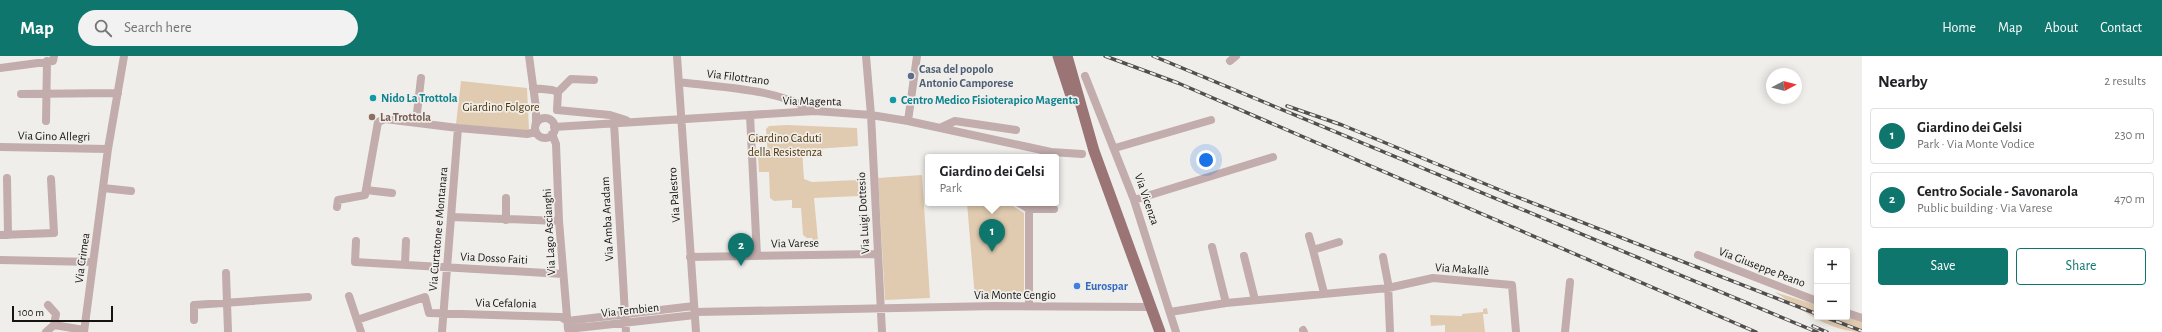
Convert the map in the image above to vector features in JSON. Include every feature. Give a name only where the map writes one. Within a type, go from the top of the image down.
[{"type":"main road","points":[[1063,58],[1082,125],[1094,151],[1160,332]]},
{"type":"street","name":"Via Crimea","points":[[84,331],[108,149],[124,56]]},
{"type":"street","points":[[529,56],[536,108],[536,128],[543,138],[553,131],[552,122],[545,118],[536,108]]},
{"type":"street","name":"Via Palestro","points":[[677,56],[696,332]]},
{"type":"street","name":"Via Luigi Dottesio","points":[[866,56],[871,115],[881,309]]},
{"type":"street","points":[[908,121],[917,56]]},
{"type":"street","points":[[0,68],[37,59],[50,59],[46,121]]},
{"type":"street","name":"Via Vicenza","points":[[1085,76],[1115,148],[1134,200],[1176,332]]},
{"type":"street","points":[[416,122],[421,78]]},
{"type":"street","points":[[594,80],[571,79],[558,92],[557,110],[610,116],[631,122]]},
{"type":"street","name":"Via Filottrano","points":[[679,82],[774,94],[802,104],[815,111]]},
{"type":"street","points":[[533,88],[558,92]]},
{"type":"street","points":[[21,94],[118,93]]},
{"type":"street","name":"Via Magenta","points":[[553,131],[614,123],[815,111],[871,115],[942,127],[1051,152],[1082,154]]},
{"type":"street","points":[[750,115],[757,256]]},
{"type":"street","points":[[337,207],[338,200],[365,195],[378,122],[385,119],[458,128],[527,134],[536,128],[539,120],[545,118]]},
{"type":"street","points":[[1115,148],[1211,120]]},
{"type":"street","name":"Via Magenta","points":[[942,127],[955,121],[1016,130]]},
{"type":"street","name":"Via Amba Aradam","points":[[614,123],[626,332]]},
{"type":"street","name":"Via Curtatone e Montanara","points":[[442,332],[458,128]]},
{"type":"street","name":"Via Lago Ascianghi","points":[[553,131],[556,144],[559,221],[568,325]]},
{"type":"street","name":"Via Gino Allegri","points":[[0,147],[108,149]]},
{"type":"street","points":[[1134,200],[1273,157]]},
{"type":"street","points":[[6,178],[4,235],[54,233],[51,179]]},
{"type":"street","points":[[103,188],[131,191]]},
{"type":"street","points":[[366,190],[392,193]]},
{"type":"street","points":[[506,198],[506,220]]},
{"type":"street","points":[[1024,206],[1030,209],[1054,209]]},
{"type":"street","points":[[1029,306],[1030,209]]},
{"type":"street","points":[[452,217],[559,221]]},
{"type":"street","points":[[1309,236],[1324,293]]},
{"type":"street","name":"Via Dosso Faiti","points":[[356,241],[355,262],[563,274]]},
{"type":"street","points":[[405,264],[406,241]]},
{"type":"street","points":[[1313,250],[1339,242]]},
{"type":"street","points":[[1212,247],[1226,303]]},
{"type":"street","name":"Via Varese","points":[[690,257],[877,254]]},
{"type":"street","name":"Via Giuseppe Peano","points":[[1698,255],[1814,300]]},
{"type":"street","points":[[1244,256],[1255,300]]},
{"type":"street","points":[[1383,257],[1388,288],[1390,332]]},
{"type":"street","points":[[0,260],[93,262]]},
{"type":"street","points":[[226,272],[228,332]]},
{"type":"street","name":"Via Makallè","points":[[1170,312],[1226,303],[1388,288],[1433,278],[1512,285],[1516,332]]},
{"type":"street","points":[[1566,332],[1570,282]]},
{"type":"street","points":[[349,296],[361,332]]},
{"type":"street","points":[[194,320],[194,304],[308,297]]},
{"type":"street","points":[[357,320],[425,297],[429,313],[443,314]]},
{"type":"street","points":[[46,332],[54,325],[56,314],[48,305]]},
{"type":"street","name":"Via Monte Cengio","points":[[695,311],[1029,306],[1150,307]]},
{"type":"street","points":[[881,309],[882,332]]},
{"type":"street","name":"Via Tembien","points":[[568,325],[695,311]]},
{"type":"street","name":"Via Cefalonia","points":[[443,314],[561,317],[568,325]]},
{"type":"street","points":[[1850,314],[1862,318]]},
{"type":"street","points":[[54,325],[84,331]]},
{"type":"green space","name":"Giardino Folgore","points":[[461,81],[527,88],[529,129],[527,131],[456,124]]},
{"type":"green space","name":"Giardino Caduti della Resistenza","points":[[787,125],[857,128],[858,146],[802,150],[804,179],[812,182],[858,180],[859,196],[814,198],[818,240],[813,241],[812,238],[807,238],[803,235],[801,208],[792,208],[792,200],[774,201],[770,198],[769,172],[759,172],[758,156],[768,156],[766,129],[769,126]]},
{"type":"green space","points":[[922,175],[930,298],[885,300],[878,178]]},
{"type":"green space","points":[[967,206],[1013,206],[1024,213],[1024,297],[975,298]]},
{"type":"green space","points":[[1775,292],[1814,304],[1814,318]]},
{"type":"green space","points":[[1487,308],[1488,314],[1483,314],[1485,332],[1445,332],[1445,325],[1431,326],[1430,315],[1462,316],[1462,314],[1483,312],[1483,309]]},
{"type":"green space","points":[[1850,317],[1862,322],[1862,332],[1850,331],[1818,320],[1850,320]]},
{"type":"railway","points":[[1105,56],[1178,83],[1756,332]]},
{"type":"railway","points":[[1153,56],[1817,332]]},
{"type":"railway","points":[[1287,106],[1342,125],[1512,195],[1814,313]]},
{"type":"railway","points":[[1833,320],[1862,331]]},
{"type":"railway","points":[[1813,326],[1827,332]]},
{"type":"place","name":"Casa del popolo Antonio Camporese","points":[[911,76]]},
{"type":"place","name":"Nido La Trottola","points":[[373,98]]},
{"type":"place","name":"Centro Medico Fisioterapico Magenta","points":[[893,100]]},
{"type":"place","name":"La Trottola","points":[[372,117]]},
{"type":"place","name":"Giardino dei Gelsi","points":[[992,252]]},
{"type":"place","name":"Centro Sociale - Savonarola","points":[[741,266]]},
{"type":"place","name":"Eurospar","points":[[1077,286]]}]
